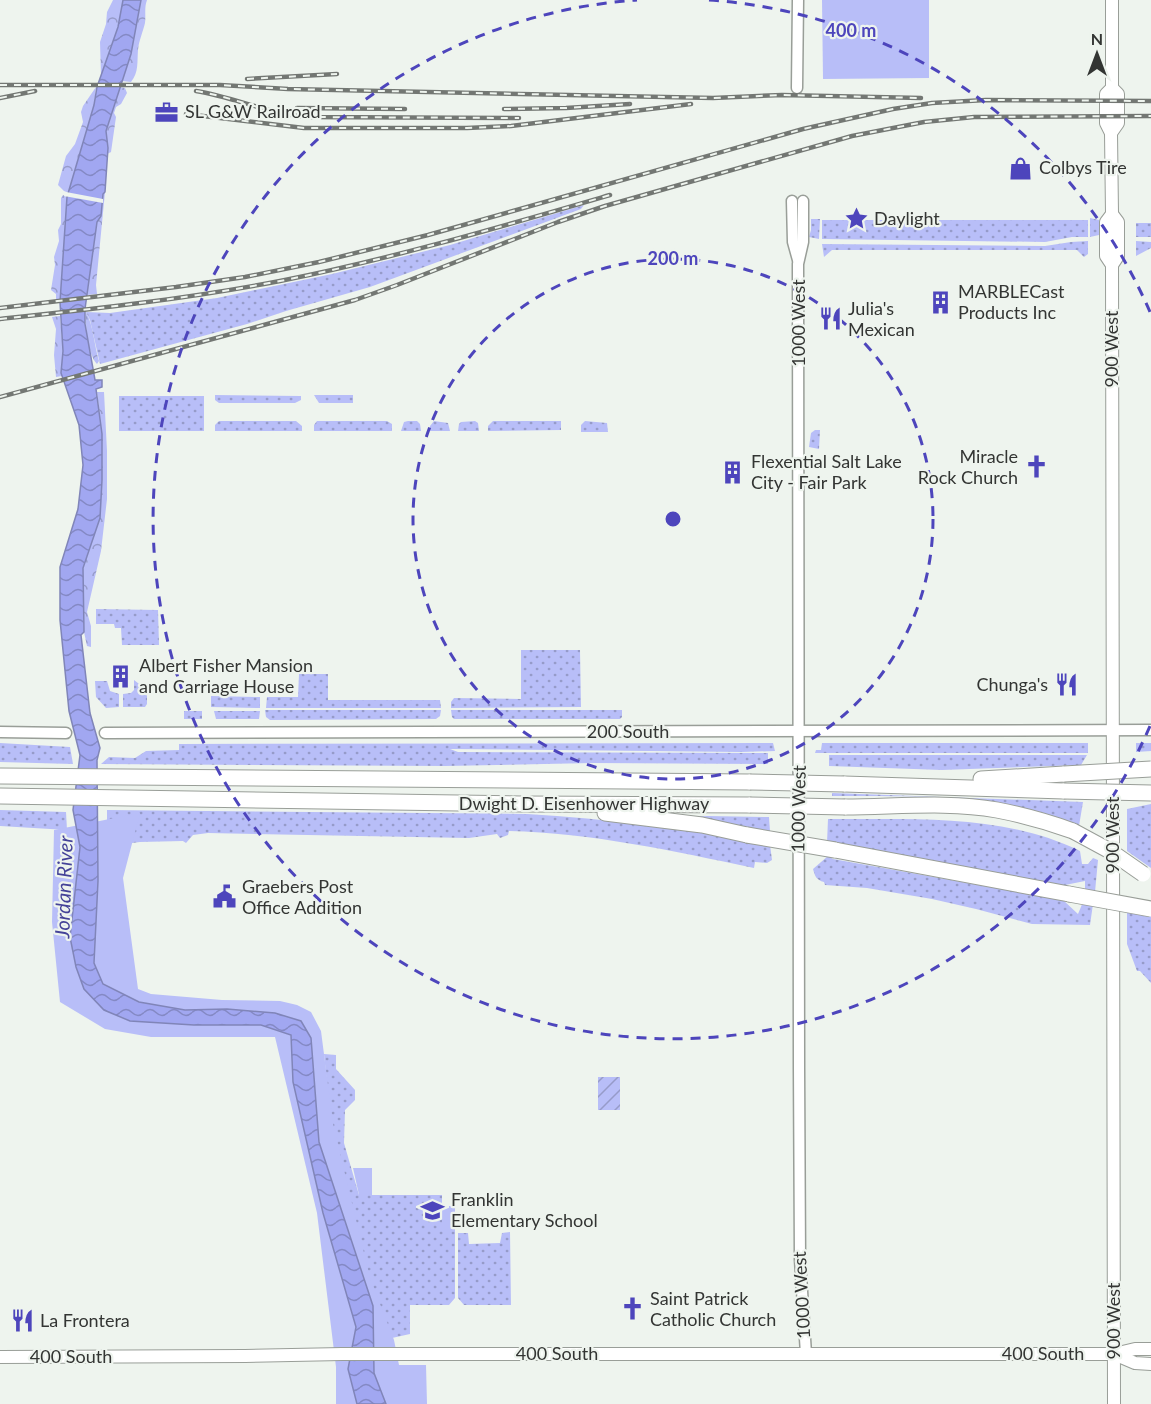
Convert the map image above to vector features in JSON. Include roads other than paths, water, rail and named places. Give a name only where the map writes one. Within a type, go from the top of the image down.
[{"type":"highway","points":[[894,785],[1151,769]]},
{"type":"highway","name":"Dwight D. Eisenhower Highway","points":[[0,776],[844,783],[1151,793]]},
{"type":"highway","name":"Dwight D. Eisenhower Highway","points":[[0,796],[521,804],[960,806],[996,810],[1040,819],[1073,831],[1110,851],[1147,878]]},
{"type":"highway","points":[[521,804],[702,825],[1151,909]]},
{"type":"main road","name":"900 West","points":[[1112,0],[1112,88],[1118,94],[1118,123],[1111,133],[1112,214],[1118,222],[1118,256],[1112,265],[1114,1404]]},
{"type":"main road","name":"400 South","points":[[0,1357],[342,1354],[1114,1354],[1135,1349],[1151,1349]]},
{"type":"main road","name":"400 South","points":[[1114,1354],[1135,1363],[1151,1364]]},
{"type":"street","points":[[797,88],[798,0]]},
{"type":"street","name":"1000 West","points":[[798,201],[803,242],[798,264],[800,1259],[806,1354]]},
{"type":"street","name":"200 South","points":[[105,733],[1151,730]]},
{"type":"street","points":[[0,732],[66,733]]},
{"type":"water","points":[[123,0],[141,0],[131,54],[106,131],[108,148],[105,192],[101,216],[97,222],[85,309],[85,324],[95,380],[102,380],[102,387],[96,389],[102,434],[100,518],[83,568],[84,632],[81,635],[90,713],[100,748],[97,760],[98,881],[94,963],[103,984],[139,1002],[185,1010],[227,1009],[275,1013],[301,1021],[311,1038],[319,1142],[373,1306],[374,1373],[386,1404],[357,1404],[348,1369],[356,1327],[323,1213],[293,1082],[291,1035],[261,1025],[194,1025],[130,1021],[104,1010],[84,989],[76,967],[70,937],[80,847],[73,810],[80,755],[69,711],[60,620],[60,567],[78,509],[83,465],[79,425],[61,373],[63,351],[60,302],[67,197],[94,105],[97,87],[118,27]]},
{"type":"railway","points":[[247,79],[337,74]]},
{"type":"railway","points":[[0,85],[220,85],[288,89],[713,98],[782,95],[921,98]]},
{"type":"railway","points":[[0,98],[35,91]]},
{"type":"railway","points":[[196,91],[304,117],[519,118]]},
{"type":"railway","points":[[0,308],[176,287],[245,277],[319,262],[428,235],[803,129],[893,109],[932,103],[986,100],[1151,101]]},
{"type":"railway","points":[[504,109],[630,104]]},
{"type":"railway","points":[[186,114],[304,128],[467,128],[511,126],[691,104]]},
{"type":"railway","points":[[297,108],[405,109]]},
{"type":"railway","points":[[0,397],[355,300],[605,206],[852,136],[924,122],[974,117],[1151,116]]},
{"type":"railway","points":[[0,319],[175,298],[280,281],[404,253],[610,195]]},
{"type":"place","name":"SL G&W Railroad","points":[[167,112]]},
{"type":"place","name":"Colbys Tire","points":[[1021,168]]},
{"type":"place","name":"Daylight","points":[[856,219]]},
{"type":"place","name":"MARBLECast Products Inc","points":[[940,302]]},
{"type":"place","name":"Julia's Mexican","points":[[830,319]]},
{"type":"place","name":"Miracle Rock Church","points":[[1036,467]]},
{"type":"place","name":"Flexential Salt Lake City - Fair Park","points":[[733,472]]},
{"type":"place","name":"Albert Fisher Mansion and Carriage House","points":[[121,676]]},
{"type":"place","name":"Chunga's","points":[[1066,685]]},
{"type":"place","name":"Graebers Post Office Addition","points":[[224,897]]},
{"type":"place","name":"Franklin Elementary School","points":[[433,1210]]},
{"type":"place","name":"Saint Patrick Catholic Church","points":[[632,1309]]},
{"type":"place","name":"La Frontera","points":[[22,1321]]},
{"type":"water label","name":"Jordan River","points":[[64,887]]}]
